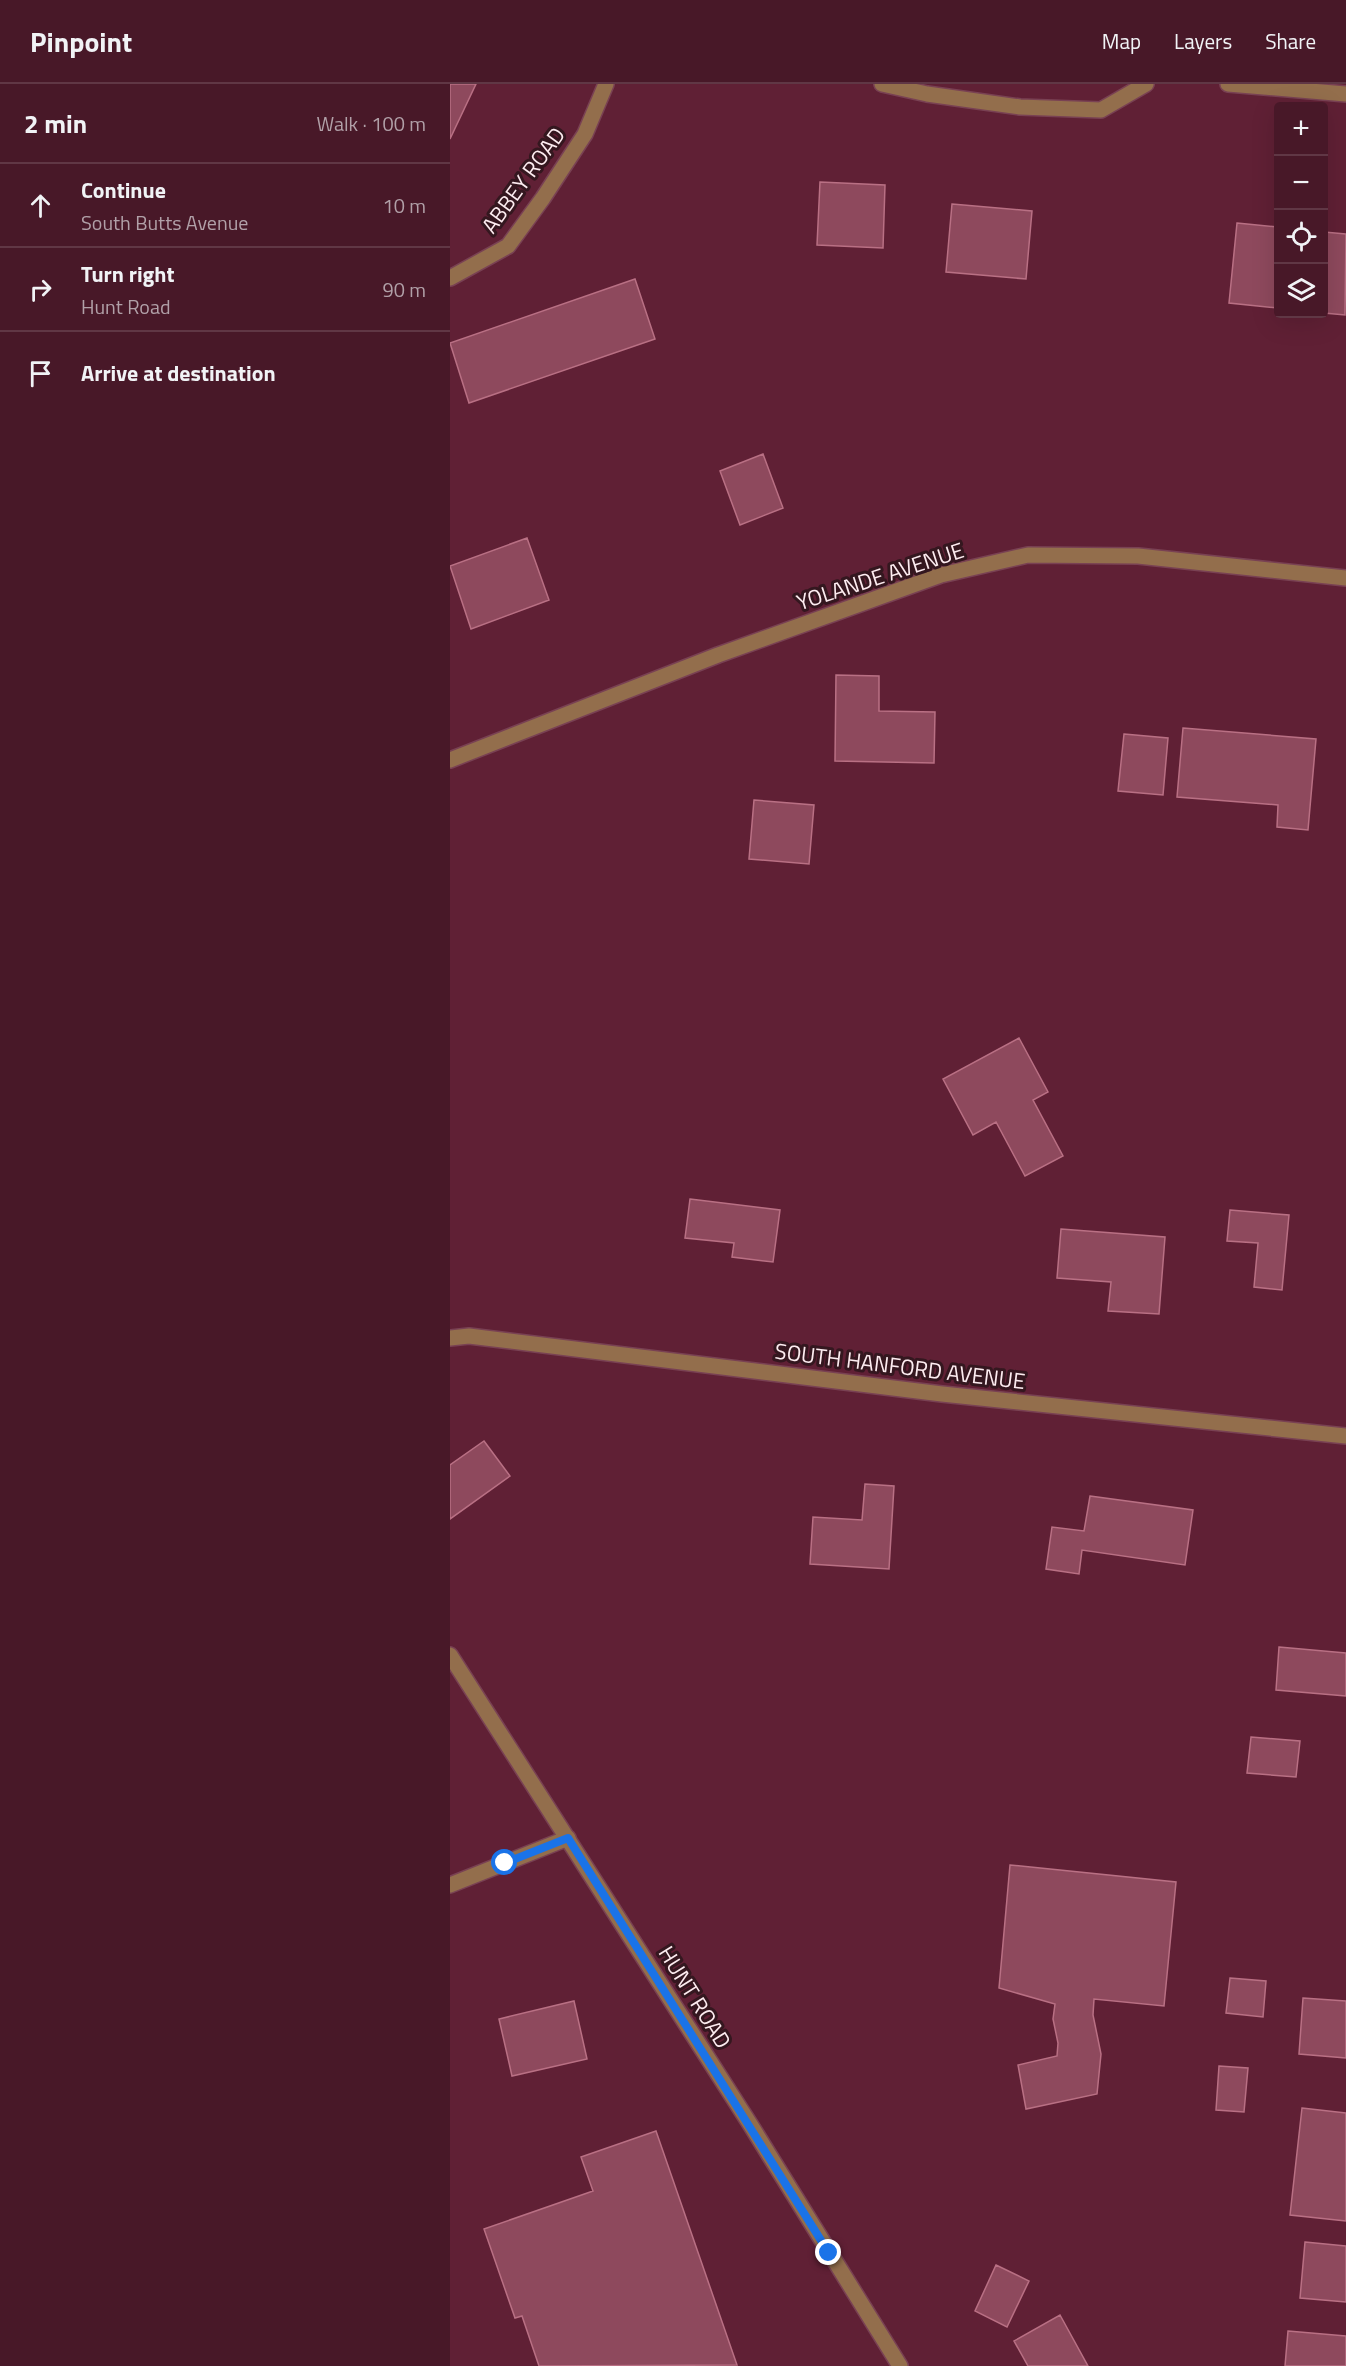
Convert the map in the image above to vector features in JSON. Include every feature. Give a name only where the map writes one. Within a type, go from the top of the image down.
[{"type":"street","name":"ABBEY ROAD","points":[[450,278],[508,246],[585,134],[606,84]]},
{"type":"street","points":[[882,84],[927,94],[1020,107],[1101,110],[1146,84]]},
{"type":"street","points":[[1228,84],[1346,94]]},
{"type":"street","name":"YOLANDE AVENUE","points":[[450,760],[718,655],[941,575],[1028,555],[1138,556],[1346,578]]},
{"type":"street","name":"SOUTH HANFORD AVENUE","points":[[450,1338],[469,1336],[942,1394],[1346,1436]]},
{"type":"street","name":"HUNT ROAD","points":[[450,1655],[568,1838],[900,2366]]},
{"type":"street","points":[[450,1885],[568,1838]]},
{"type":"building","points":[[450,84],[476,84],[450,139]]},
{"type":"building","points":[[820,182],[885,185],[883,248],[817,245]]},
{"type":"building","points":[[952,204],[1032,211],[1026,279],[946,272]]},
{"type":"building","points":[[1237,223],[1274,227],[1274,308],[1229,303]]},
{"type":"building","points":[[1328,232],[1346,234],[1345,315],[1328,313]]},
{"type":"building","points":[[635,279],[655,339],[469,403],[450,343]]},
{"type":"building","points":[[763,454],[783,508],[740,525],[720,471]]},
{"type":"building","points":[[527,538],[549,600],[471,629],[450,566]]},
{"type":"building","points":[[836,675],[879,676],[879,711],[935,712],[934,763],[835,761]]},
{"type":"building","points":[[1183,728],[1316,739],[1308,830],[1277,827],[1278,805],[1177,797]]},
{"type":"building","points":[[1124,734],[1168,738],[1163,795],[1118,791]]},
{"type":"building","points":[[754,800],[814,805],[809,864],[749,859]]},
{"type":"building","points":[[1019,1038],[1048,1092],[1033,1100],[1063,1156],[1025,1176],[996,1122],[973,1135],[943,1079]]},
{"type":"building","points":[[690,1199],[780,1210],[773,1262],[732,1257],[734,1243],[685,1238]]},
{"type":"building","points":[[1230,1210],[1289,1215],[1282,1290],[1254,1287],[1258,1243],[1227,1241]]},
{"type":"building","points":[[1061,1229],[1165,1237],[1159,1314],[1108,1311],[1111,1282],[1057,1278]]},
{"type":"building","points":[[484,1441],[510,1476],[450,1519],[450,1465]]},
{"type":"building","points":[[865,1484],[894,1486],[889,1569],[810,1564],[813,1517],[862,1520]]},
{"type":"building","points":[[1090,1496],[1193,1510],[1185,1565],[1082,1550],[1079,1574],[1046,1569],[1052,1527],[1084,1531]]},
{"type":"building","points":[[1279,1647],[1346,1653],[1346,1696],[1276,1690]]},
{"type":"building","points":[[1251,1737],[1300,1741],[1296,1777],[1247,1773]]},
{"type":"building","points":[[1010,1865],[1176,1882],[1164,2006],[1094,1999],[1093,2015],[1101,2054],[1097,2094],[1026,2109],[1018,2065],[1057,2056],[1058,2043],[1053,2019],[1055,2004],[999,1988]]},
{"type":"building","points":[[1230,1978],[1266,1981],[1263,2017],[1226,2013]]},
{"type":"building","points":[[1303,1998],[1346,2001],[1346,2058],[1299,2054]]},
{"type":"building","points":[[574,2001],[587,2059],[512,2076],[499,2019]]},
{"type":"building","points":[[1219,2066],[1248,2068],[1244,2112],[1216,2110]]},
{"type":"building","points":[[1302,2108],[1346,2113],[1346,2221],[1290,2215]]},
{"type":"building","points":[[656,2131],[737,2365],[539,2366],[522,2316],[515,2318],[484,2229],[593,2191],[581,2157]]},
{"type":"building","points":[[1305,2242],[1346,2246],[1346,2302],[1300,2298]]},
{"type":"building","points":[[996,2265],[1029,2281],[1007,2327],[975,2311]]},
{"type":"building","points":[[1060,2315],[1088,2366],[1028,2366],[1014,2341]]},
{"type":"building","points":[[1288,2331],[1346,2336],[1346,2366],[1285,2366]]},
{"type":"route","points":[[505,1863],[568,1838],[750,2124],[829,2253]]}]
